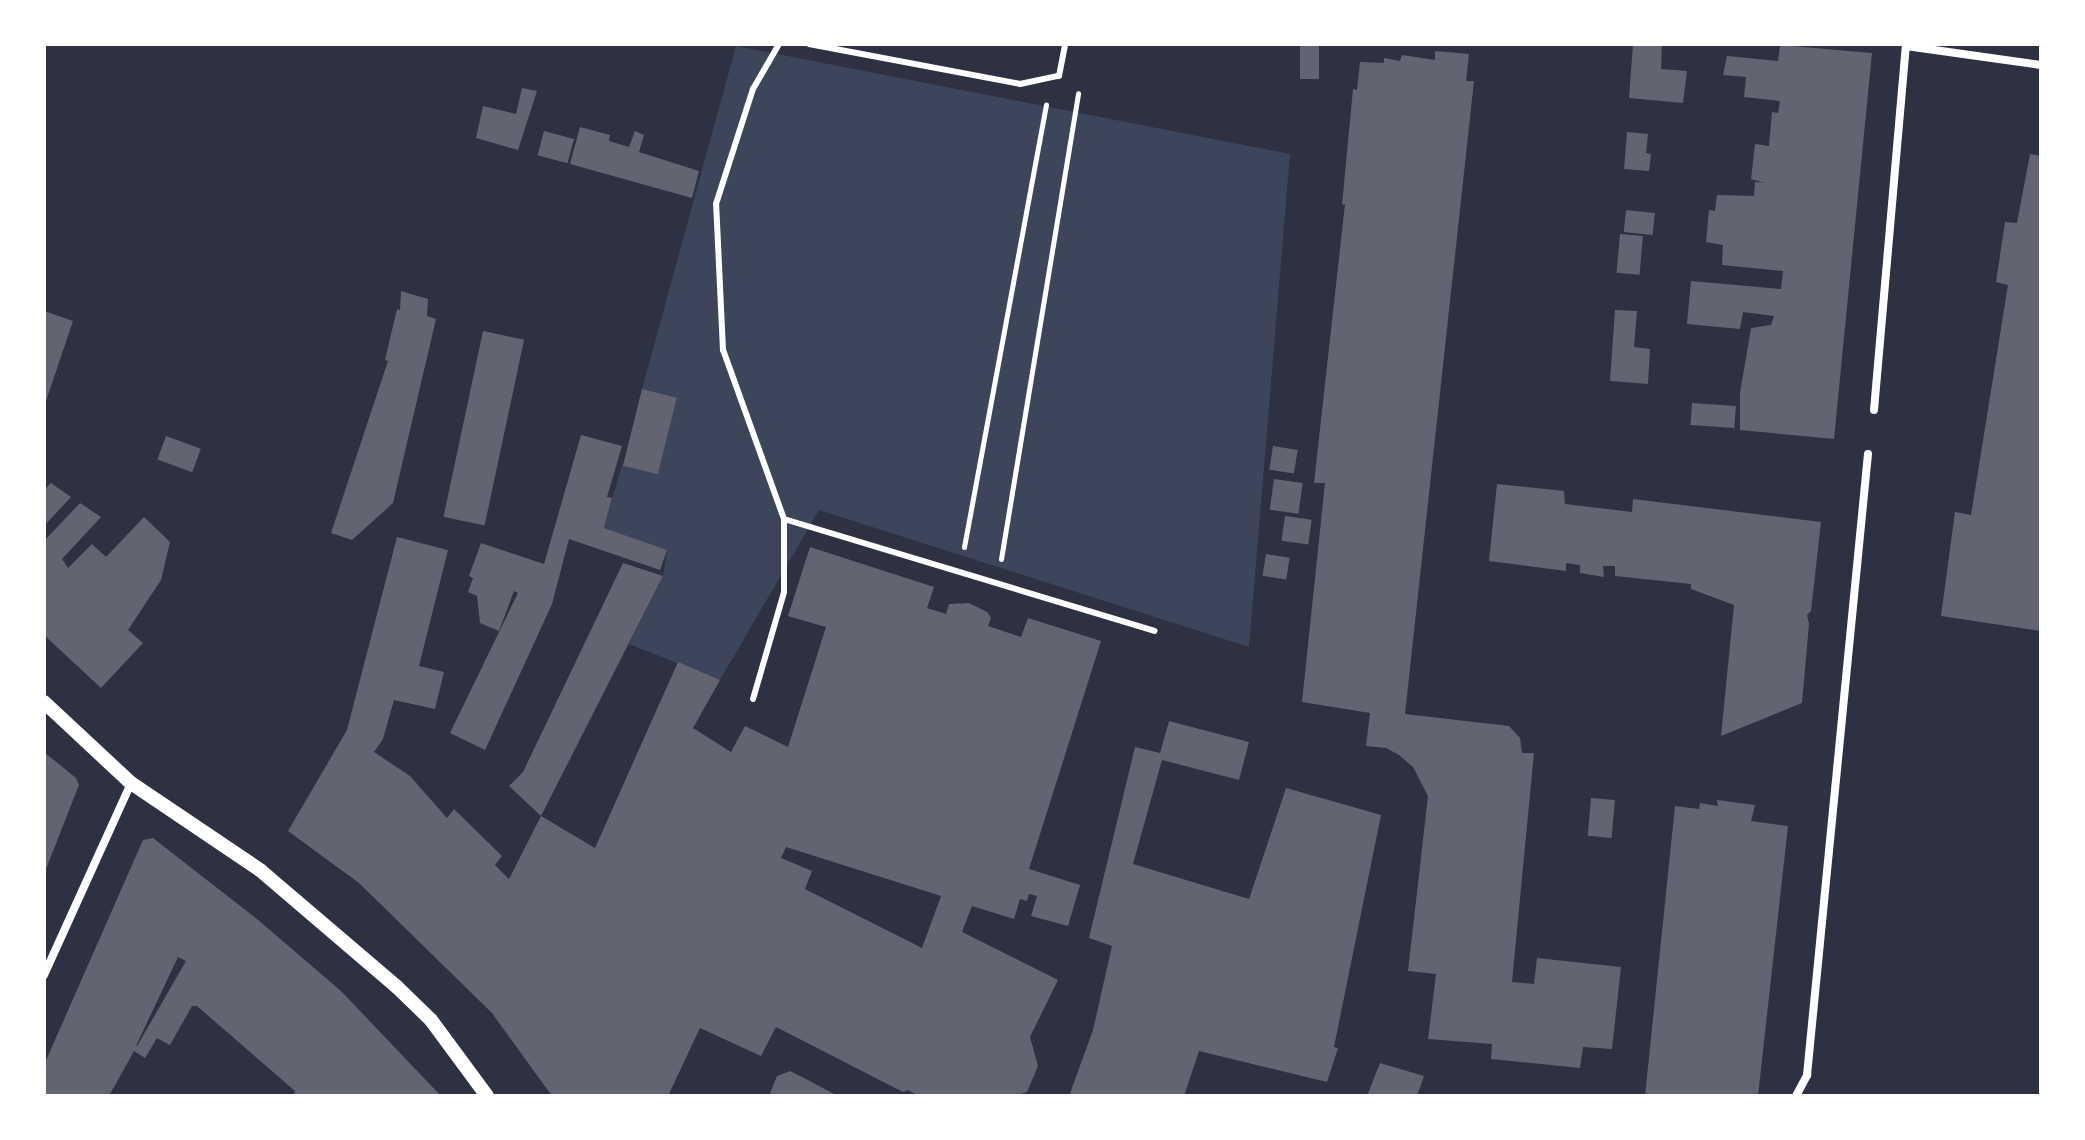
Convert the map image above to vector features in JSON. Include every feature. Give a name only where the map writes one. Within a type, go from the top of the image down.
[{"type":"street","points":[[1874,410],[1906,45],[2041,65]]},
{"type":"street","points":[[1796,1096],[1807,1075],[1868,454]]},
{"type":"street","points":[[44,702],[131,783],[260,870],[397,987],[431,1020],[487,1096]]},
{"type":"street","points":[[44,975],[131,783]]},
{"type":"lane","points":[[753,699],[784,592],[784,519],[723,350],[716,204],[753,89],[779,44]]},
{"type":"lane","points":[[809,44],[1020,84],[1059,76],[1065,44]]},
{"type":"lane","points":[[784,519],[1154,631]]},
{"type":"path","points":[[959,572],[1048,94],[1059,76],[1080,95],[996,583]]},
{"type":"shaded area","points":[[736,46],[1290,154],[1249,647],[819,510],[720,680],[629,644],[663,576],[667,551],[604,528],[622,465],[657,474],[677,398],[642,389]]},
{"type":"building","points":[[1300,44],[1319,44],[1319,79],[1300,79]]},
{"type":"building","points":[[1633,44],[1662,44],[1661,69],[1687,71],[1683,103],[1629,98]]},
{"type":"building","points":[[1780,45],[1872,53],[1834,439],[1740,430],[1740,393],[1751,328],[1771,325],[1774,316],[1743,312],[1740,329],[1687,324],[1691,281],[1781,289],[1783,271],[1722,265],[1723,245],[1706,242],[1709,210],[1715,211],[1717,195],[1754,196],[1755,182],[1765,183],[1751,179],[1755,144],[1769,146],[1772,112],[1778,113],[1780,101],[1744,97],[1746,77],[1723,75],[1727,56],[1778,61]]},
{"type":"building","points":[[1435,51],[1469,54],[1466,81],[1474,81],[1405,714],[1509,726],[1520,738],[1522,753],[1534,753],[1512,982],[1534,984],[1537,958],[1621,967],[1612,1049],[1583,1047],[1580,1068],[1491,1059],[1492,1044],[1428,1039],[1436,974],[1408,971],[1428,796],[1413,767],[1399,755],[1386,748],[1366,746],[1370,713],[1302,702],[1325,483],[1314,483],[1345,204],[1342,205],[1353,89],[1357,90],[1360,62],[1384,63],[1384,58],[1400,61],[1402,55],[1435,60]]},
{"type":"building","points":[[522,88],[537,91],[518,150],[476,138],[483,106],[516,114]]},
{"type":"building","points":[[580,127],[610,135],[609,141],[629,147],[635,131],[644,135],[639,152],[699,171],[692,198],[570,164]]},
{"type":"building","points":[[544,131],[574,139],[567,163],[538,155]]},
{"type":"building","points":[[1627,132],[1648,134],[1646,153],[1651,154],[1649,171],[1624,169]]},
{"type":"building","points":[[2030,154],[2041,156],[2041,631],[1941,616],[1955,512],[1971,515],[2008,285],[1996,282],[2005,222],[2017,223]]},
{"type":"building","points":[[1626,210],[1655,213],[1653,235],[1624,232]]},
{"type":"building","points":[[1620,234],[1643,236],[1640,275],[1617,273]]},
{"type":"building","points":[[401,291],[428,299],[427,316],[436,319],[393,503],[352,540],[331,533],[388,361],[385,360],[397,309],[400,310]]},
{"type":"building","points":[[1615,310],[1637,311],[1634,347],[1650,349],[1648,384],[1610,381]]},
{"type":"building","points":[[44,311],[73,321],[45,404],[44,404]]},
{"type":"building","points":[[483,331],[524,340],[485,526],[443,517]]},
{"type":"building","points":[[642,389],[677,398],[658,474],[623,466]]},
{"type":"building","points":[[1692,403],[1736,406],[1734,428],[1690,425]]},
{"type":"building","points":[[581,435],[622,446],[607,497],[612,498],[604,528],[667,550],[660,570],[569,539],[552,604],[485,750],[450,733],[518,593],[514,591],[499,631],[480,623],[477,596],[468,592],[473,578],[469,576],[481,543],[544,564]]},
{"type":"building","points":[[166,436],[201,449],[192,472],[157,459]]},
{"type":"building","points":[[1273,446],[1298,450],[1294,474],[1269,470]]},
{"type":"building","points":[[1274,479],[1303,483],[1298,514],[1270,510]]},
{"type":"building","points":[[51,483],[71,497],[44,526],[44,490]]},
{"type":"building","points":[[1497,484],[1564,491],[1565,504],[1632,512],[1633,499],[1821,522],[1811,611],[1807,615],[1809,624],[1802,703],[1721,736],[1734,605],[1691,589],[1691,584],[1615,576],[1615,566],[1603,566],[1604,577],[1580,573],[1580,565],[1566,563],[1566,571],[1489,561]]},
{"type":"building","points":[[80,503],[101,517],[62,559],[68,568],[92,544],[106,557],[144,517],[170,542],[161,580],[128,630],[143,643],[101,688],[44,635],[44,541]]},
{"type":"building","points":[[1285,516],[1312,520],[1308,545],[1282,541]]},
{"type":"building","points":[[397,537],[448,550],[419,666],[444,672],[435,709],[394,700],[383,739],[374,752],[410,776],[447,818],[454,809],[502,856],[495,865],[509,879],[541,816],[595,848],[678,662],[720,680],[693,728],[731,752],[745,726],[788,747],[826,627],[788,616],[810,547],[934,587],[927,608],[946,614],[949,604],[969,603],[987,612],[991,618],[988,626],[1021,637],[1028,618],[1101,641],[1029,869],[1080,885],[1068,926],[1031,916],[1037,896],[1029,894],[1027,901],[1020,899],[1014,919],[972,906],[962,932],[1058,980],[1030,1037],[1038,1066],[1027,1092],[1014,1096],[919,1096],[908,1090],[903,1092],[776,1027],[761,1056],[700,1028],[668,1096],[552,1096],[492,1013],[359,883],[288,831],[347,730]],"holes":[[[786,847],[941,896],[922,948],[805,889],[812,871],[781,858]]]},
{"type":"building","points":[[1266,554],[1290,558],[1286,579],[1263,576]]},
{"type":"building","points":[[623,563],[663,576],[541,816],[509,786],[523,772]]},
{"type":"building","points":[[1169,721],[1249,742],[1239,780],[1162,760],[1133,864],[1249,899],[1286,788],[1381,815],[1334,1047],[1338,1048],[1327,1082],[1199,1051],[1184,1096],[1069,1096],[1093,1030],[1112,946],[1089,938],[1135,747],[1160,753]]},
{"type":"building","points":[[44,752],[76,778],[79,785],[44,874]]},
{"type":"building","points":[[1591,798],[1615,800],[1612,838],[1588,836]]},
{"type":"building","points":[[1717,800],[1755,805],[1751,821],[1788,826],[1758,1096],[1645,1096],[1675,806],[1699,809],[1700,803],[1718,806]]},
{"type":"building","points":[[153,838],[257,919],[341,991],[441,1096],[293,1096],[295,1091],[197,1006],[192,1006],[170,1045],[157,1038],[145,1058],[134,1051],[109,1096],[44,1096],[44,1065],[143,840]],"holes":[[[178,957],[186,961],[137,1046],[136,1046]]]},
{"type":"building","points":[[1380,1063],[1424,1076],[1417,1096],[1367,1096]]},
{"type":"building","points":[[790,1071],[838,1096],[769,1096],[777,1076]]}]
